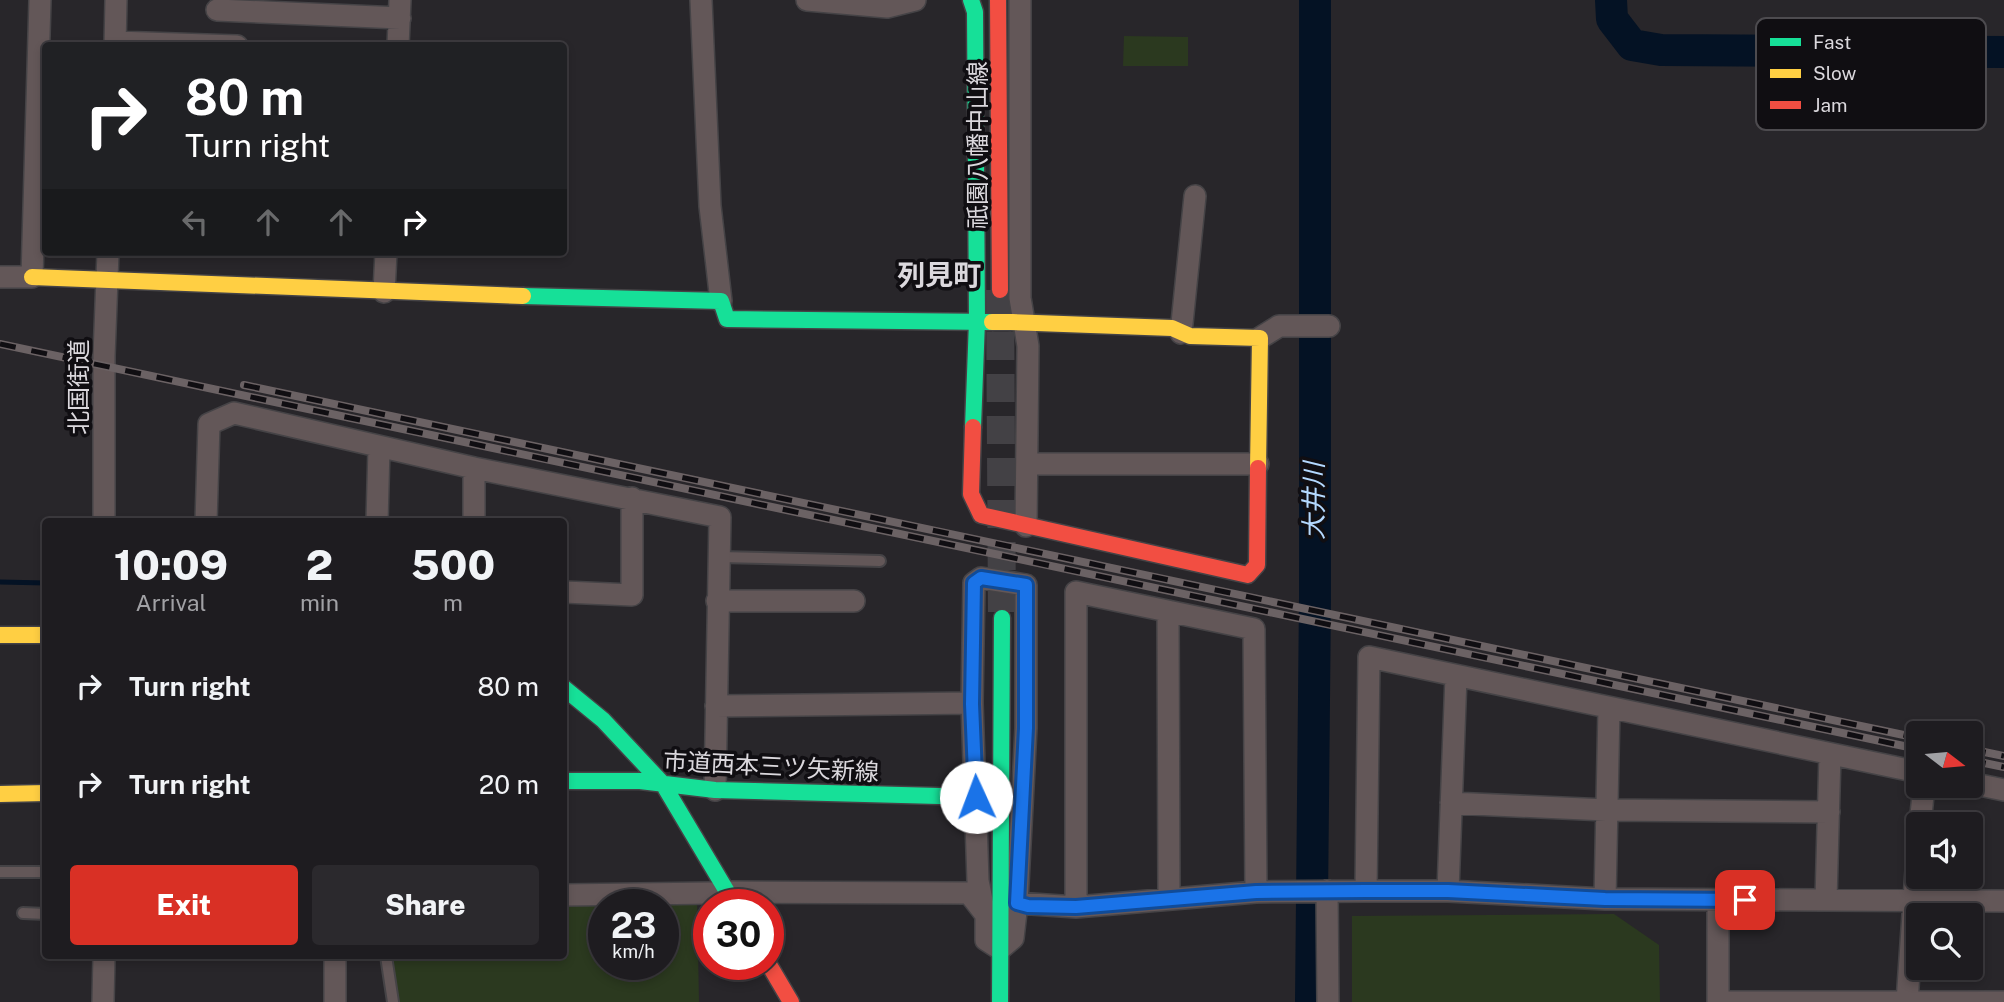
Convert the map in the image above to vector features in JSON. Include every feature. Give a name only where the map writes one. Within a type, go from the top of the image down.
[{"type":"street","points":[[32,277],[40,0]]},
{"type":"street","points":[[115,42],[116,0]]},
{"type":"street","points":[[701,0],[710,206],[721,301],[727,319],[1172,327],[1181,333],[1259,338],[1279,326],[1320,326]]},
{"type":"street","points":[[807,0],[887,7],[915,0]]},
{"type":"street","points":[[971,0],[975,12],[984,322],[971,494],[981,515],[1248,575],[1257,565],[1259,338]]},
{"type":"street","name":"祇園八幡中山線","points":[[998,0],[1000,290]]},
{"type":"street","points":[[1020,0],[1018,323],[1028,346],[1026,526]]},
{"type":"street","points":[[217,10],[400,9],[398,42]]},
{"type":"street","points":[[1181,333],[1195,196]]},
{"type":"street","name":"北国街道","points":[[104,518],[108,256]]},
{"type":"street","points":[[384,292],[386,256]]},
{"type":"street","points":[[0,277],[684,302],[721,301]]},
{"type":"street","points":[[206,518],[208,424],[234,412],[379,448],[720,517],[715,790]]},
{"type":"street","points":[[377,518],[379,448]]},
{"type":"street","points":[[1028,464],[1258,464]]},
{"type":"street","points":[[474,468],[474,518]]},
{"type":"street","points":[[567,592],[632,595],[632,498]]},
{"type":"street","points":[[981,578],[1026,585],[1026,728],[1017,903],[1013,937],[1000,949],[986,940],[986,915],[978,881],[972,704],[974,583],[981,578]]},
{"type":"street","points":[[1076,907],[1076,592],[1254,629],[1256,892]]},
{"type":"street","points":[[718,601],[854,601]]},
{"type":"street","points":[[1168,611],[1169,898]]},
{"type":"street","points":[[1000,1002],[1002,618]]},
{"type":"street","points":[[0,635],[42,635]]},
{"type":"street","points":[[1366,891],[1369,657],[1906,770]]},
{"type":"street","points":[[1448,891],[1456,676]]},
{"type":"street","points":[[567,690],[603,719],[663,784],[721,889]]},
{"type":"street","points":[[716,706],[972,704]]},
{"type":"street","points":[[1605,899],[1609,708]]},
{"type":"street","points":[[1826,900],[1830,754]]},
{"type":"street","name":"市道西本三ツ矢新線","points":[[567,781],[663,784],[715,790],[976,797]]},
{"type":"street","points":[[1983,786],[2004,790]]},
{"type":"street","points":[[0,793],[42,793]]},
{"type":"street","points":[[1451,803],[1606,810],[1829,812]]},
{"type":"street","points":[[1907,1002],[1913,889]]},
{"type":"street","points":[[1317,891],[1328,1002]]},
{"type":"street","points":[[1017,903],[1028,906],[1076,907],[1256,892],[1317,891],[1448,891],[1605,899],[2004,901]]},
{"type":"street","points":[[784,896],[969,893],[986,915]]},
{"type":"street","points":[[567,895],[693,897]]},
{"type":"street","points":[[1718,900],[1718,1002],[2004,1002]]},
{"type":"street","points":[[103,1002],[104,959]]},
{"type":"street","points":[[335,959],[335,1002]]},
{"type":"street","points":[[778,980],[791,1002]]},
{"type":"lane","points":[[719,557],[880,561]]},
{"type":"lane","points":[[0,872],[42,872]]},
{"type":"lane","points":[[23,914],[42,914]]},
{"type":"lane","points":[[386,959],[393,1002]]},
{"type":"green space","points":[[1124,36],[1188,37],[1188,66],[1123,66]]},
{"type":"green space","points":[[567,897],[588,897],[588,980],[679,980],[679,897],[693,897],[693,980],[699,980],[699,1002],[397,1002],[390,959],[567,959]]},
{"type":"green space","points":[[1614,914],[1659,945],[1660,1002],[1352,1002],[1352,916]]},
{"type":"waterway","name":"大井川","points":[[1311,1002],[1315,598],[1315,0]]},
{"type":"waterway","points":[[1611,0],[1612,19],[1632,45],[1661,50],[1756,51]]},
{"type":"waterway","points":[[1986,52],[2004,52]]},
{"type":"waterway","points":[[0,582],[42,583]]},
{"type":"tunnel","points":[[1000,290],[1002,618]]},
{"type":"railway","points":[[0,344],[1906,746]]},
{"type":"railway","points":[[244,385],[1906,735]]},
{"type":"railway","points":[[1983,752],[2004,756]]},
{"type":"railway","points":[[1983,763],[2004,767]]},
{"type":"traffic: fast","points":[[971,0],[975,12],[977,321],[973,427]]},
{"type":"traffic: fast","points":[[523,296],[721,301],[727,319],[992,322]]},
{"type":"traffic: fast","points":[[1000,1002],[1002,618]]},
{"type":"traffic: fast","points":[[567,690],[603,720],[663,784],[725,889]]},
{"type":"traffic: fast","points":[[567,781],[640,781],[715,790],[976,797]]},
{"type":"traffic: slow","points":[[32,277],[523,296]]},
{"type":"traffic: slow","points":[[992,322],[1011,322]]},
{"type":"traffic: slow","points":[[1011,322],[1172,328],[1190,336],[1260,338],[1258,468]]},
{"type":"traffic: slow","points":[[0,635],[42,635]]},
{"type":"traffic: slow","points":[[0,794],[42,793]]},
{"type":"traffic: jam","points":[[998,0],[1000,290]]},
{"type":"traffic: jam","points":[[973,427],[971,494],[981,515],[1248,575],[1257,565],[1258,468]]},
{"type":"traffic: jam","points":[[778,980],[791,1002]]},
{"type":"district","name":"列見町","points":[[939,274]]},
{"type":"route","points":[[976,797],[972,704],[974,583],[981,578],[1026,585],[1026,728],[1017,903],[1028,906],[1076,907],[1256,892],[1366,891],[1448,891],[1605,899],[1745,900]]}]
